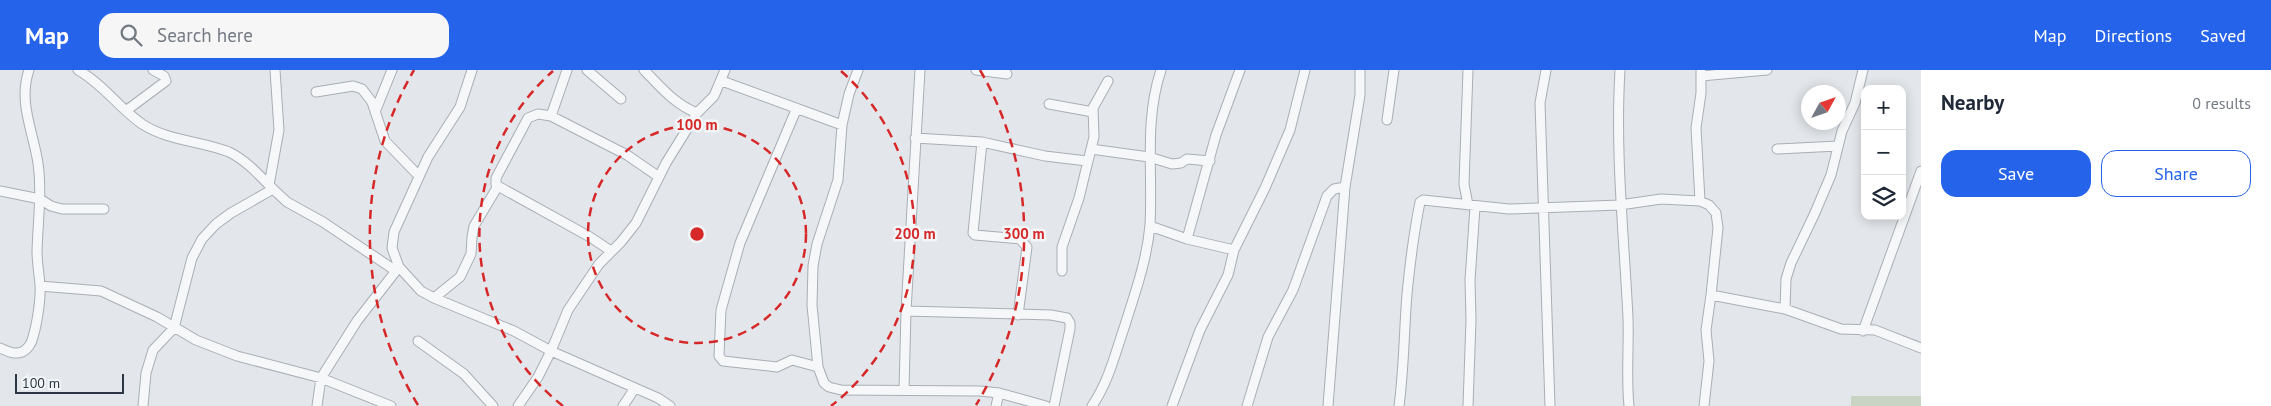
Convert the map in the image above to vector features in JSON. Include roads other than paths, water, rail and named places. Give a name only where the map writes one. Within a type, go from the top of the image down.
[{"type":"street","points":[[0,348],[14,353],[24,351],[30,344],[34,330],[40,286],[37,250],[40,199],[38,163],[26,114],[25,81],[29,70]]},
{"type":"street","points":[[78,70],[93,79],[146,126],[234,155],[287,202],[323,222],[397,269],[421,290],[434,298],[514,331],[551,351],[658,398],[670,406]]},
{"type":"street","points":[[127,110],[166,81],[164,76],[153,70]]},
{"type":"street","points":[[143,406],[146,373],[153,350],[174,328],[192,258],[202,239],[216,224],[271,187],[279,130],[275,70]]},
{"type":"street","points":[[375,112],[392,70]]},
{"type":"street","points":[[551,116],[567,70]]},
{"type":"street","points":[[587,70],[621,99]]},
{"type":"street","points":[[644,70],[668,96],[687,109],[697,113]]},
{"type":"street","points":[[518,406],[538,377],[568,310],[588,279],[636,223],[659,177],[697,113],[714,96],[722,81],[725,70]]},
{"type":"street","points":[[858,70],[849,94],[842,125],[838,180],[817,244],[813,266],[812,305],[818,367],[824,382],[830,387],[840,390],[999,393],[1046,406]]},
{"type":"street","points":[[904,390],[906,311],[920,70]]},
{"type":"street","points":[[976,70],[1007,74]]},
{"type":"street","points":[[1092,406],[1103,390],[1112,369],[1141,273],[1150,226],[1149,157],[1151,119],[1156,86],[1161,70]]},
{"type":"street","points":[[1187,239],[1216,135],[1240,70]]},
{"type":"street","points":[[1172,406],[1200,330],[1228,275],[1234,250],[1265,188],[1290,130],[1305,70]]},
{"type":"street","points":[[1328,406],[1345,186],[1360,95],[1360,70]]},
{"type":"street","points":[[1387,120],[1394,70]]},
{"type":"street","points":[[1468,70],[1464,184],[1471,206],[1471,320],[1468,406]]},
{"type":"street","points":[[1546,70],[1540,103],[1550,406]]},
{"type":"street","points":[[1620,70],[1620,205],[1628,321],[1627,383],[1629,406]]},
{"type":"street","points":[[1700,201],[1696,128],[1701,73],[1767,70]]},
{"type":"street","points":[[1785,309],[1786,279],[1791,263],[1828,183],[1842,131],[1855,102],[1863,70]]},
{"type":"street","points":[[397,269],[392,248],[394,232],[418,175],[460,107],[470,71]]},
{"type":"street","points":[[722,81],[796,110],[842,125]]},
{"type":"street","points":[[1062,271],[1062,247],[1079,198],[1094,137],[1093,112],[1098,97],[1108,81]]},
{"type":"street","points":[[316,92],[357,87],[366,94],[375,112],[385,141],[418,175]]},
{"type":"street","points":[[1048,104],[1093,112]]},
{"type":"street","points":[[796,110],[740,243],[721,310],[719,356],[723,361],[777,367],[792,360],[818,367]]},
{"type":"street","points":[[611,251],[590,237],[498,186],[495,182],[528,118],[538,114],[551,116],[627,155],[659,177]]},
{"type":"street","points":[[916,138],[982,142],[1045,156],[1088,160]]},
{"type":"street","points":[[982,142],[973,233],[975,235],[1020,239],[1027,247],[1018,315]]},
{"type":"street","points":[[1777,148],[1838,146]]},
{"type":"street","points":[[1091,149],[1149,157],[1172,164],[1181,163],[1187,159],[1210,162]]},
{"type":"street","points":[[1863,331],[1921,171]]},
{"type":"street","points":[[434,298],[460,276],[471,254],[474,226],[498,186]]},
{"type":"street","points":[[1247,406],[1268,337],[1293,290],[1327,196],[1334,189],[1345,186]]},
{"type":"street","points":[[0,191],[40,199],[50,206],[62,209],[104,209]]},
{"type":"street","points":[[1399,406],[1404,366],[1407,293],[1420,202],[1423,200],[1438,201],[1471,206],[1509,208],[1620,205],[1661,199],[1700,201],[1709,204],[1716,213],[1711,295],[1706,330],[1709,361],[1704,406]]},
{"type":"street","points":[[1150,226],[1187,239],[1234,250]]},
{"type":"street","points":[[317,406],[321,378],[357,321],[397,269]]},
{"type":"street","points":[[40,286],[101,290],[133,305],[196,340],[237,356],[321,378],[391,406]]},
{"type":"street","points":[[1711,295],[1785,309],[1796,315],[1816,319],[1841,329],[1874,330],[1921,348]]},
{"type":"street","points":[[906,311],[1050,315],[1066,318],[1070,323],[1054,406]]},
{"type":"street","points":[[418,341],[464,374],[494,406]]},
{"type":"street","points":[[622,406],[635,388]]},
{"type":"street","points":[[996,406],[999,393]]}]
